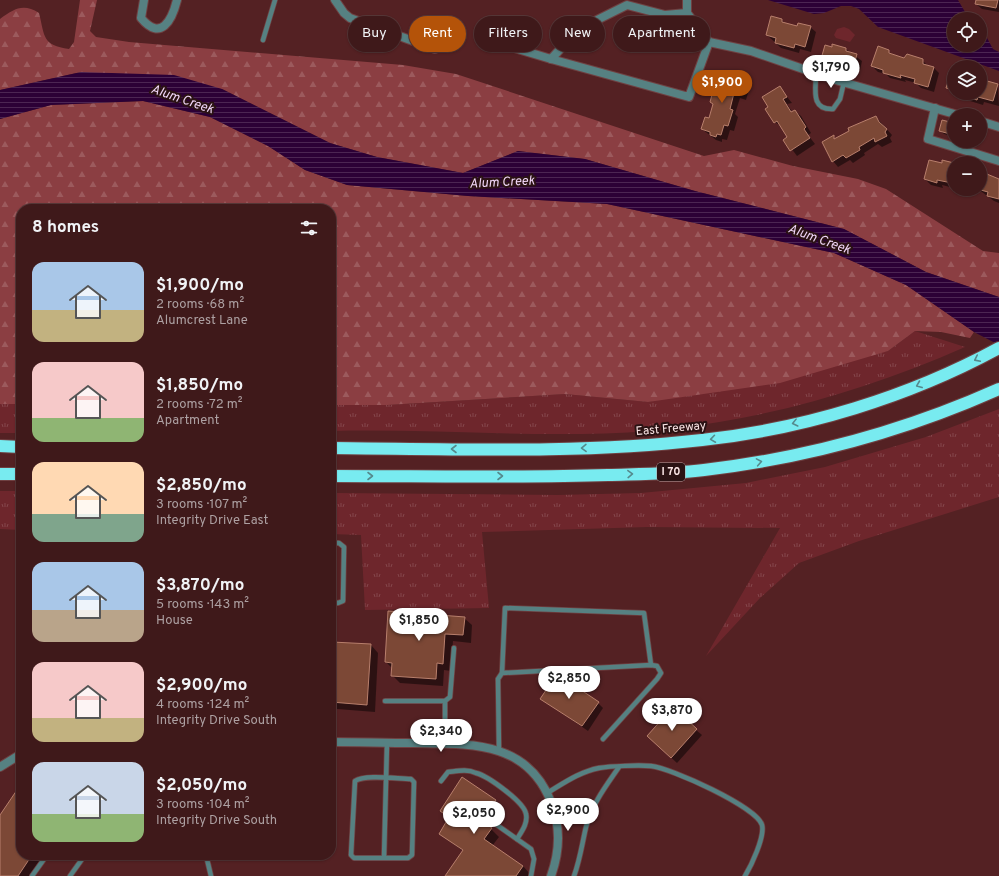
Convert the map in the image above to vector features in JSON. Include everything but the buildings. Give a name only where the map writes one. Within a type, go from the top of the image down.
[{"type":"highway","name":"East Freeway","points":[[336,448],[594,448],[702,440],[779,427],[853,408],[905,390],[955,370],[999,348]]},
{"type":"highway","name":"I 70","points":[[336,476],[568,476],[702,470],[790,456],[865,439],[929,418],[999,389]]},
{"type":"highway","points":[[0,446],[16,446]]},
{"type":"highway","points":[[0,474],[16,474]]},
{"type":"street","points":[[144,0],[141,18],[151,27],[160,28],[166,26],[172,17],[178,0]]},
{"type":"street","points":[[335,0],[344,13],[350,18],[409,40]]},
{"type":"street","points":[[687,0],[687,13],[689,16]]},
{"type":"street","points":[[551,59],[579,29],[627,5],[665,15],[687,13]]},
{"type":"street","points":[[710,42],[751,51],[844,82],[947,112]]},
{"type":"street","points":[[528,52],[689,97],[705,52]]},
{"type":"street","points":[[935,108],[928,139],[999,160]]},
{"type":"street","points":[[987,123],[999,127]]},
{"type":"street","points":[[336,742],[469,744],[499,751],[517,759],[536,775],[546,791],[553,807],[559,848],[551,876]]},
{"type":"street","points":[[0,767],[16,757]]},
{"type":"lane","points":[[263,40],[275,0]]},
{"type":"lane","points":[[816,73],[816,99],[818,104],[826,109],[833,108],[837,105],[844,82]]},
{"type":"lane","points":[[336,543],[339,543],[344,548],[343,601],[336,603]]},
{"type":"lane","points":[[499,751],[498,679],[502,673],[505,608],[644,613],[650,665]]},
{"type":"lane","points":[[385,701],[445,701],[450,697],[452,690],[454,648]]},
{"type":"lane","points":[[502,673],[650,665],[657,666],[660,673],[658,679],[603,739]]},
{"type":"lane","points":[[445,701],[445,743]]},
{"type":"lane","points":[[384,858],[388,743]]},
{"type":"lane","points":[[546,791],[579,774],[600,768],[651,766],[692,779],[756,816],[762,824],[762,833],[750,868],[744,876]]},
{"type":"lane","points":[[574,876],[580,860],[586,826],[596,801],[619,767]]},
{"type":"lane","points":[[441,781],[448,772],[463,770],[478,773],[503,789],[521,804],[526,812],[527,822],[517,839]]},
{"type":"lane","points":[[360,778],[411,779],[414,782],[412,855],[408,858],[384,858],[354,858],[351,855],[355,781],[360,778]]},
{"type":"lane","points":[[487,818],[531,849],[534,859],[531,876]]},
{"type":"lane","points":[[32,876],[43,860]]},
{"type":"lane","points":[[70,876],[81,860]]},
{"type":"lane","points":[[207,860],[211,876]]},
{"type":"green space","points":[[80,0],[97,0],[90,31],[96,37],[129,42],[403,65],[456,74],[704,156],[734,150],[793,166],[858,179],[886,189],[983,251],[999,253],[999,297],[926,272],[844,229],[695,191],[585,159],[518,151],[463,173],[377,157],[330,143],[222,89],[81,72],[0,90],[0,19],[19,8],[28,8],[33,10],[39,13],[44,34],[49,42],[69,49],[74,42]]},
{"type":"green space","points":[[844,27],[849,29],[855,35],[850,42],[836,38],[834,35],[837,29]]},
{"type":"green space","points":[[143,101],[210,117],[268,146],[305,170],[347,185],[468,196],[607,204],[834,253],[906,285],[974,332],[970,338],[941,332],[915,331],[888,351],[780,383],[648,402],[565,394],[387,405],[336,405],[336,204],[16,204],[16,404],[0,404],[0,119],[51,105]]},
{"type":"green space","points":[[915,331],[965,347],[919,366],[825,398],[778,410],[681,428],[581,434],[336,431],[336,405],[387,405],[565,394],[648,402],[888,351]]},
{"type":"green space","points":[[0,404],[16,404],[16,433],[0,433]]},
{"type":"green space","points":[[999,409],[999,497],[859,541],[799,563],[760,598],[706,656],[780,528],[647,527],[482,532],[489,608],[365,610],[361,535],[336,534],[336,493],[558,495],[641,493],[746,483],[825,467],[926,437]]},
{"type":"green space","points":[[0,491],[16,491],[16,530],[0,529]]},
{"type":"water","points":[[768,0],[958,0],[965,12],[947,12],[947,52],[987,52],[987,38],[993,49],[999,52],[999,71],[987,67],[987,60],[969,60],[878,27],[859,9],[851,6],[841,6],[824,13],[814,14]]},
{"type":"water","name":"Alum Creek","points":[[81,72],[174,75],[222,89],[330,143],[377,157],[463,173],[518,151],[585,159],[695,191],[844,229],[926,272],[999,297],[999,345],[974,332],[906,285],[834,253],[607,204],[468,196],[347,185],[305,170],[268,146],[210,117],[143,101],[51,105],[0,119],[0,90]]}]
